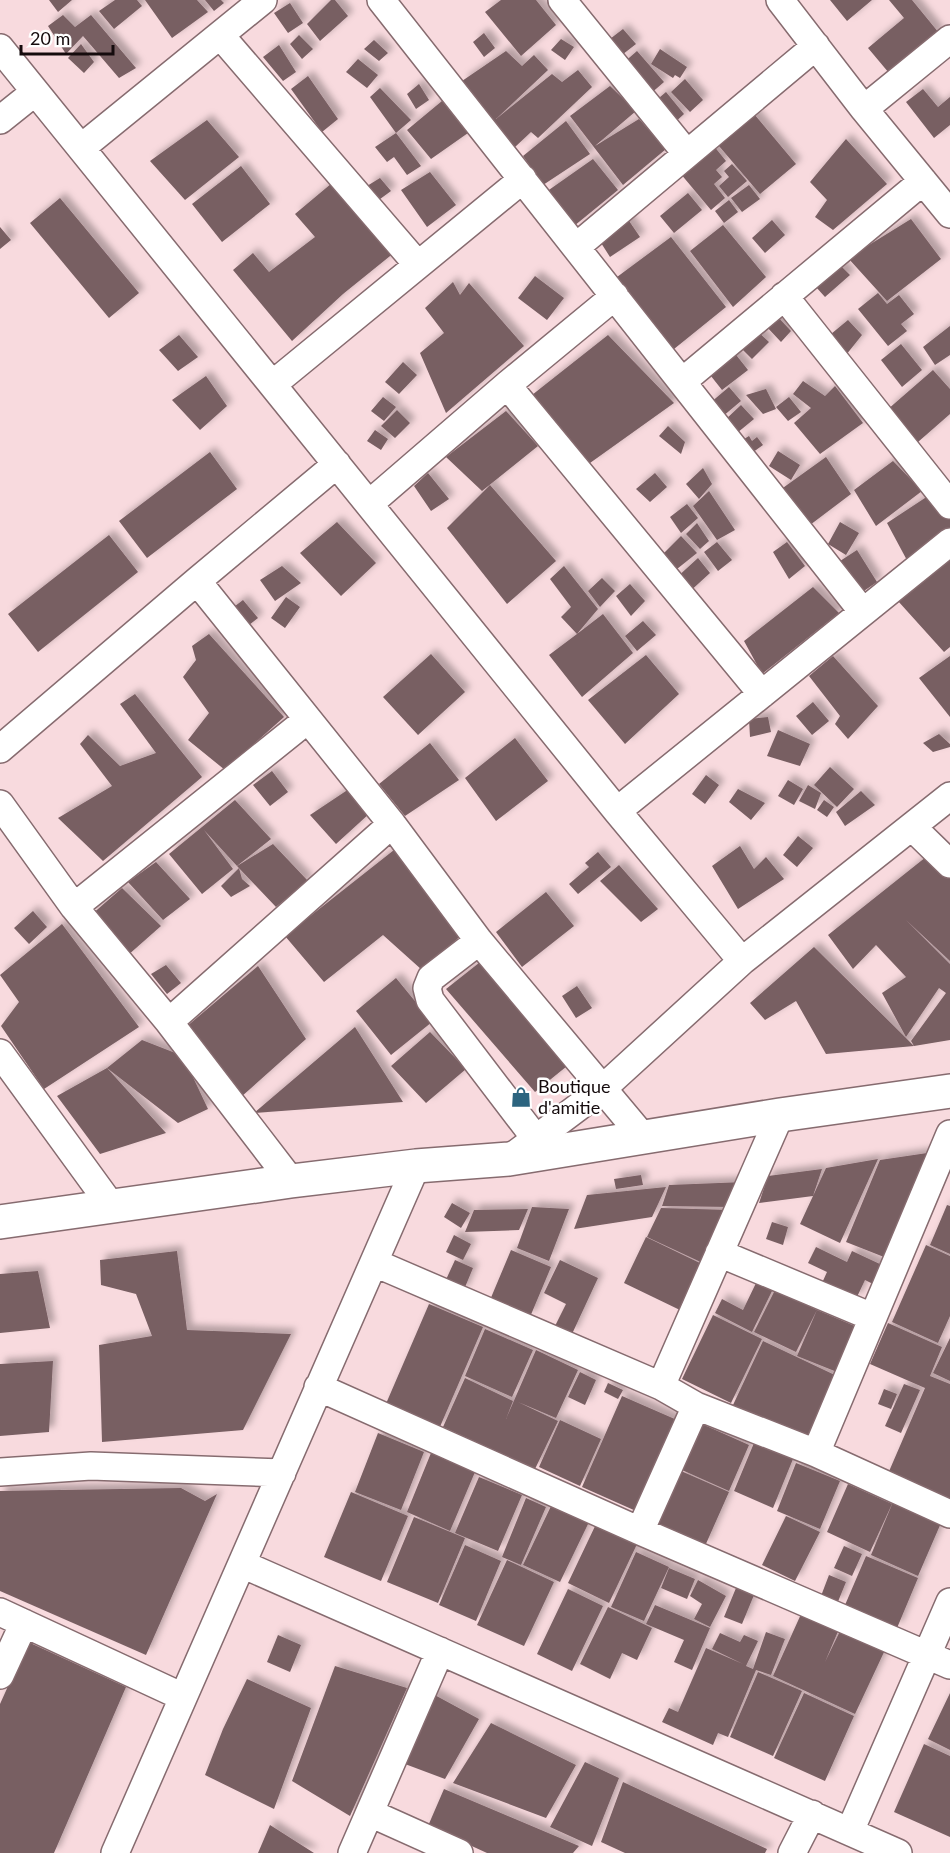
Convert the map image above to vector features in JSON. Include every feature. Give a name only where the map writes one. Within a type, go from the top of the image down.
[{"type":"street","points":[[81,148],[263,0]]},
{"type":"street","points":[[381,0],[863,612]]},
{"type":"street","points":[[562,0],[687,154]]},
{"type":"street","points":[[780,0],[864,109],[950,214]]},
{"type":"street","points":[[220,34],[417,265]]},
{"type":"street","points":[[864,109],[950,39]]},
{"type":"street","points":[[576,247],[816,46]]},
{"type":"street","points":[[0,48],[617,811],[742,961]]},
{"type":"street","points":[[0,120],[35,92]]},
{"type":"street","points":[[273,384],[523,179]]},
{"type":"street","points":[[683,381],[923,181]]},
{"type":"street","points":[[369,504],[615,296]]},
{"type":"street","points":[[784,296],[950,505]]},
{"type":"street","points":[[507,385],[762,694]]},
{"type":"street","points":[[0,749],[337,464]]},
{"type":"street","points":[[617,811],[950,542]]},
{"type":"street","points":[[196,581],[392,824],[479,941],[642,1137]]},
{"type":"street","points":[[74,907],[307,720]]},
{"type":"street","points":[[509,1159],[601,1090],[742,961],[950,796]]},
{"type":"street","points":[[0,804],[74,907],[169,1022],[291,1181]]},
{"type":"street","points":[[169,1022],[392,824]]},
{"type":"street","points":[[912,827],[950,864]]},
{"type":"street","points":[[479,941],[431,978],[427,988],[430,1000],[536,1139]]},
{"type":"street","points":[[0,1053],[112,1207]]},
{"type":"street","points":[[0,1222],[291,1181],[416,1166],[509,1159],[780,1115],[950,1091]]},
{"type":"street","points":[[661,1386],[780,1115]]},
{"type":"street","points":[[816,1453],[950,1134]]},
{"type":"street","points":[[114,1853],[416,1166]]},
{"type":"street","points":[[718,1253],[872,1317]]},
{"type":"street","points":[[375,1263],[661,1386],[696,1406],[816,1453],[950,1514]]},
{"type":"street","points":[[318,1387],[640,1532],[938,1660]]},
{"type":"street","points":[[640,1532],[696,1406]]},
{"type":"street","points":[[0,1473],[91,1466],[282,1473]]},
{"type":"street","points":[[242,1564],[898,1853]]},
{"type":"street","points":[[850,1831],[938,1660],[950,1602]]},
{"type":"street","points":[[0,1675],[12,1617],[183,1697]]},
{"type":"street","points":[[352,1853],[440,1651]]},
{"type":"street","points":[[370,1813],[459,1853]]},
{"type":"street","points":[[792,1853],[812,1814]]},
{"type":"building","points":[[49,0],[72,0],[58,12]]},
{"type":"building","points":[[115,0],[137,0],[142,6],[114,29],[99,11]]},
{"type":"building","points":[[145,0],[197,0],[208,12],[172,38]]},
{"type":"building","points":[[205,0],[221,0],[224,3],[214,11]]},
{"type":"building","points":[[331,0],[335,0],[348,16],[320,41],[307,24]]},
{"type":"building","points":[[501,0],[536,0],[556,25],[521,56],[485,12]]},
{"type":"building","points":[[830,0],[872,0],[847,21]]},
{"type":"building","points":[[889,0],[912,0],[939,33],[889,73],[868,48],[904,18]]},
{"type":"building","points":[[290,3],[303,23],[288,33],[274,13]]},
{"type":"building","points":[[63,15],[75,27],[91,15],[136,68],[119,78],[83,36],[66,54],[48,26]]},
{"type":"building","points":[[623,29],[636,44],[618,58],[606,42]]},
{"type":"building","points":[[484,33],[495,48],[484,57],[473,42]]},
{"type":"building","points":[[299,35],[313,49],[302,59],[290,44]]},
{"type":"building","points":[[561,39],[574,47],[565,60],[551,50]]},
{"type":"building","points":[[374,40],[388,53],[379,61],[364,49]]},
{"type":"building","points":[[81,44],[94,62],[84,73],[68,58]]},
{"type":"building","points":[[279,45],[296,72],[283,81],[263,57]]},
{"type":"building","points":[[660,49],[687,67],[680,78],[675,75],[673,78],[651,64]]},
{"type":"building","points":[[506,51],[522,66],[534,55],[548,70],[496,119],[552,74],[562,82],[578,70],[592,87],[538,138],[531,132],[514,148],[491,123],[462,81]]},
{"type":"building","points":[[637,51],[664,82],[649,95],[622,64]]},
{"type":"building","points":[[358,59],[378,75],[367,88],[346,72]]},
{"type":"building","points":[[308,76],[338,119],[322,132],[291,89]]},
{"type":"building","points":[[685,79],[703,100],[690,112],[671,92]]},
{"type":"building","points":[[419,84],[429,100],[416,109],[407,94]]},
{"type":"building","points":[[610,86],[636,111],[595,146],[639,119],[666,149],[623,185],[570,116]]},
{"type":"building","points":[[380,88],[411,120],[396,133],[370,97]]},
{"type":"building","points":[[923,89],[938,107],[950,97],[950,125],[934,138],[906,102]]},
{"type":"building","points":[[666,92],[684,114],[672,125],[653,103]]},
{"type":"building","points":[[442,101],[468,133],[431,159],[407,130]]},
{"type":"building","points":[[749,108],[796,164],[760,194],[713,139]]},
{"type":"building","points":[[207,120],[239,157],[185,200],[150,161]]},
{"type":"building","points":[[566,121],[590,154],[543,185],[523,156]]},
{"type":"building","points":[[396,133],[421,166],[407,175],[394,157],[387,162],[375,147]]},
{"type":"building","points":[[846,139],[887,184],[833,230],[815,217],[827,200],[810,182]]},
{"type":"building","points":[[713,145],[726,161],[716,170],[722,177],[714,184],[725,198],[711,210],[680,173]]},
{"type":"building","points":[[593,159],[618,190],[574,226],[546,192]]},
{"type":"building","points":[[732,164],[747,181],[728,197],[719,186],[729,177],[724,171]]},
{"type":"building","points":[[241,166],[270,204],[222,242],[192,204]]},
{"type":"building","points":[[430,172],[456,205],[427,227],[401,190]]},
{"type":"building","points":[[338,178],[395,252],[343,294],[292,341],[233,270],[253,253],[269,272],[315,237],[295,214]]},
{"type":"building","points":[[380,178],[391,191],[376,202],[367,186]]},
{"type":"building","points":[[749,185],[760,199],[742,212],[731,198]]},
{"type":"building","points":[[688,193],[702,210],[674,233],[660,216]]},
{"type":"building","points":[[60,198],[139,293],[109,318],[30,223]]},
{"type":"building","points":[[729,200],[738,212],[724,223],[715,211]]},
{"type":"building","points":[[625,215],[640,237],[610,257],[596,235]]},
{"type":"building","points":[[911,219],[941,259],[887,301],[848,258]]},
{"type":"building","points":[[772,220],[785,235],[765,253],[752,238]]},
{"type":"building","points":[[723,225],[766,277],[733,307],[690,251]]},
{"type":"building","points":[[0,227],[11,240],[0,249]]},
{"type":"building","points":[[671,237],[726,307],[674,349],[617,277]]},
{"type":"building","points":[[840,265],[850,275],[825,297],[816,287]]},
{"type":"building","points":[[535,276],[564,298],[547,320],[518,298]]},
{"type":"building","points":[[453,282],[460,295],[469,283],[524,346],[446,413],[420,353],[444,333],[425,308]]},
{"type":"building","points":[[878,293],[887,304],[899,295],[914,314],[901,324],[907,331],[888,346],[858,309]]},
{"type":"building","points":[[776,315],[791,331],[781,342],[765,325]]},
{"type":"building","points":[[848,320],[862,335],[846,355],[831,334]]},
{"type":"building","points":[[950,326],[950,355],[935,365],[923,347]]},
{"type":"building","points":[[755,329],[769,342],[752,359],[739,346]]},
{"type":"building","points":[[179,335],[198,357],[178,371],[159,350]]},
{"type":"building","points":[[608,335],[674,403],[590,463],[532,395]]},
{"type":"building","points":[[901,344],[922,370],[902,387],[881,360]]},
{"type":"building","points":[[733,351],[748,370],[722,390],[707,371]]},
{"type":"building","points":[[403,362],[417,375],[399,394],[385,382]]},
{"type":"building","points":[[933,370],[950,389],[950,414],[918,442],[887,410]]},
{"type":"building","points":[[206,376],[227,406],[200,430],[172,400]]},
{"type":"building","points":[[803,381],[825,396],[835,386],[863,423],[820,454],[794,423],[811,408],[793,394]]},
{"type":"building","points":[[729,387],[741,401],[722,417],[710,403]]},
{"type":"building","points":[[766,389],[776,409],[763,414],[746,395]]},
{"type":"building","points":[[383,397],[396,407],[384,421],[371,411]]},
{"type":"building","points":[[789,397],[801,412],[788,421],[776,407]]},
{"type":"building","points":[[741,405],[754,419],[737,433],[725,420]]},
{"type":"building","points":[[397,410],[410,423],[395,438],[381,426]]},
{"type":"building","points":[[506,411],[538,446],[482,491],[446,457]]},
{"type":"building","points":[[668,426],[685,442],[681,454],[659,436]]},
{"type":"building","points":[[375,430],[388,439],[381,450],[367,441]]},
{"type":"building","points":[[749,436],[752,441],[757,437],[763,445],[749,455],[739,442]]},
{"type":"building","points":[[778,451],[800,465],[791,480],[769,466]]},
{"type":"building","points":[[210,452],[237,489],[147,558],[119,521]]},
{"type":"building","points":[[826,457],[851,494],[806,528],[780,490]]},
{"type":"building","points":[[893,461],[922,491],[876,526],[854,490]]},
{"type":"building","points":[[703,468],[712,484],[699,499],[686,484]]},
{"type":"building","points":[[428,473],[449,499],[431,511],[414,486]]},
{"type":"building","points":[[655,473],[667,487],[650,502],[636,489]]},
{"type":"building","points":[[490,485],[556,561],[507,604],[447,528]]},
{"type":"building","points":[[709,491],[735,530],[717,540],[693,506]]},
{"type":"building","points":[[928,496],[950,520],[950,534],[909,564],[887,523]]},
{"type":"building","points":[[687,504],[698,518],[681,533],[670,517]]},
{"type":"building","points":[[337,522],[376,563],[341,596],[300,553]]},
{"type":"building","points":[[840,522],[859,533],[846,555],[828,544]]},
{"type":"building","points":[[697,523],[709,541],[700,549],[686,534]]},
{"type":"building","points":[[109,535],[138,572],[38,652],[8,614]]},
{"type":"building","points":[[681,536],[697,553],[677,569],[663,554]]},
{"type":"building","points":[[717,542],[732,560],[718,571],[704,552]]},
{"type":"building","points":[[787,542],[805,566],[789,579],[773,552]]},
{"type":"building","points":[[857,550],[877,582],[858,595],[837,563]]},
{"type":"building","points":[[698,558],[710,573],[687,594],[675,579]]},
{"type":"building","points":[[950,558],[950,647],[944,652],[898,601]]},
{"type":"building","points":[[282,566],[301,583],[275,601],[260,580]]},
{"type":"building","points":[[564,566],[598,609],[577,634],[561,617],[571,607],[550,579]]},
{"type":"building","points":[[602,578],[615,591],[600,607],[588,591]]},
{"type":"building","points":[[630,584],[645,601],[631,616],[616,596]]},
{"type":"building","points":[[813,587],[839,613],[762,674],[744,641]]},
{"type":"building","points":[[286,597],[300,607],[285,628],[271,618]]},
{"type":"building","points":[[243,600],[258,618],[240,632],[226,613]]},
{"type":"building","points":[[603,614],[633,653],[582,697],[549,655]]},
{"type":"building","points":[[643,621],[656,635],[637,651],[625,636]]},
{"type":"building","points":[[209,634],[284,717],[225,770],[188,740],[209,713],[183,677],[196,660],[192,646]]},
{"type":"building","points":[[431,654],[465,692],[418,735],[383,697]]},
{"type":"building","points":[[646,655],[679,694],[625,744],[588,700]]},
{"type":"building","points":[[833,656],[878,706],[848,739],[835,724],[840,716],[809,676]]},
{"type":"building","points":[[950,656],[950,717],[919,678]]},
{"type":"building","points":[[135,694],[202,777],[103,861],[58,818],[112,786],[80,744],[88,735],[120,766],[156,753],[120,704]]},
{"type":"building","points":[[813,702],[829,721],[812,735],[796,716]]},
{"type":"building","points":[[768,717],[771,732],[750,737],[749,719]]},
{"type":"building","points":[[778,730],[810,744],[800,766],[767,756]]},
{"type":"building","points":[[939,734],[950,744],[950,747],[933,752],[923,743]]},
{"type":"building","points":[[515,738],[548,781],[496,821],[465,778]]},
{"type":"building","points":[[430,743],[459,780],[405,816],[379,784]]},
{"type":"building","points":[[830,767],[854,789],[837,807],[814,785]]},
{"type":"building","points":[[272,771],[288,792],[270,806],[253,785]]},
{"type":"building","points":[[706,775],[719,785],[705,804],[692,794]]},
{"type":"building","points":[[788,780],[803,789],[794,805],[778,796]]},
{"type":"building","points":[[808,785],[821,793],[815,809],[799,801]]},
{"type":"building","points":[[349,789],[370,813],[336,844],[310,815]]},
{"type":"building","points":[[738,789],[765,803],[751,820],[729,802]]},
{"type":"building","points":[[861,791],[875,805],[845,826],[836,812]]},
{"type":"building","points":[[235,800],[271,839],[237,866],[204,830],[233,869],[202,894],[169,854]]},
{"type":"building","points":[[824,800],[834,807],[827,817],[817,810]]},
{"type":"building","points":[[798,836],[813,848],[797,867],[783,855]]},
{"type":"building","points":[[273,844],[308,881],[276,907],[237,866]]},
{"type":"building","points":[[740,846],[754,869],[766,857],[784,879],[738,909],[712,866]]},
{"type":"building","points":[[394,850],[464,933],[422,970],[383,935],[324,982],[285,936]]},
{"type":"building","points":[[598,852],[611,867],[578,894],[569,884],[589,867],[585,863]]},
{"type":"building","points":[[931,853],[950,872],[950,961],[906,920],[950,964],[950,1040],[914,1046],[911,1041],[946,993],[939,988],[906,1037],[882,993],[906,977],[876,945],[853,969],[828,935]]},
{"type":"building","points":[[156,862],[190,899],[163,920],[128,882]]},
{"type":"building","points":[[619,865],[658,909],[641,922],[600,881]]},
{"type":"building","points":[[239,868],[242,879],[250,886],[231,897],[221,886]]},
{"type":"building","points":[[122,888],[161,926],[127,956],[90,916]]},
{"type":"building","points":[[546,892],[574,926],[522,967],[496,932]]},
{"type":"building","points":[[33,911],[47,927],[29,944],[14,928]]},
{"type":"building","points":[[62,924],[139,1027],[44,1089],[1,1026],[19,1002],[0,975]]},
{"type":"building","points":[[814,947],[914,1046],[826,1054],[796,1001],[765,1020],[750,1003]]},
{"type":"building","points":[[484,959],[572,1062],[535,1092],[446,989]]},
{"type":"building","points":[[166,965],[181,983],[167,994],[151,974]]},
{"type":"building","points":[[258,966],[306,1039],[241,1097],[186,1027]]},
{"type":"building","points":[[396,978],[432,1022],[391,1055],[356,1011]]},
{"type":"building","points":[[577,986],[592,1008],[576,1018],[562,996]]},
{"type":"building","points":[[355,1027],[403,1102],[254,1113]]},
{"type":"building","points":[[430,1032],[466,1069],[426,1103],[391,1066]]},
{"type":"building","points":[[142,1040],[183,1056],[208,1109],[178,1123],[107,1068]]},
{"type":"building","points":[[107,1068],[166,1133],[100,1154],[57,1096]]},
{"type":"building","points":[[934,1152],[889,1259],[846,1242],[880,1160]]},
{"type":"building","points":[[878,1159],[840,1243],[800,1224],[826,1168]]},
{"type":"building","points":[[822,1169],[813,1196],[759,1203],[768,1176]]},
{"type":"building","points":[[641,1175],[643,1185],[616,1189],[614,1179]]},
{"type":"building","points":[[744,1182],[730,1207],[662,1206],[669,1185]]},
{"type":"building","points":[[666,1187],[652,1217],[574,1229],[587,1195]]},
{"type":"building","points":[[452,1203],[470,1213],[461,1228],[444,1217]]},
{"type":"building","points":[[947,1205],[950,1206],[950,1254],[930,1245]]},
{"type":"building","points":[[532,1207],[569,1209],[549,1261],[517,1248]]},
{"type":"building","points":[[661,1208],[730,1210],[705,1264],[647,1237]]},
{"type":"building","points":[[528,1209],[519,1230],[465,1232],[474,1210]]},
{"type":"building","points":[[772,1222],[788,1227],[783,1245],[766,1239]]},
{"type":"building","points":[[454,1235],[471,1244],[463,1260],[446,1252]]},
{"type":"building","points":[[646,1237],[704,1265],[682,1311],[624,1283]]},
{"type":"building","points":[[926,1245],[950,1256],[950,1316],[938,1343],[892,1322]]},
{"type":"building","points":[[816,1247],[847,1262],[852,1251],[882,1265],[873,1284],[865,1280],[856,1299],[822,1283],[827,1272],[808,1263]]},
{"type":"building","points":[[511,1250],[551,1267],[530,1317],[490,1300]]},
{"type":"building","points":[[177,1251],[187,1330],[291,1334],[243,1430],[102,1442],[99,1345],[152,1336],[136,1294],[101,1285],[100,1260]]},
{"type":"building","points":[[455,1260],[473,1268],[463,1292],[444,1284]]},
{"type":"building","points":[[560,1260],[598,1278],[572,1334],[555,1326],[566,1304],[544,1293]]},
{"type":"building","points":[[38,1271],[50,1328],[0,1333],[0,1274]]},
{"type":"building","points":[[757,1281],[773,1289],[752,1332],[715,1313],[722,1299],[743,1310]]},
{"type":"building","points":[[775,1290],[817,1310],[796,1352],[754,1332]]},
{"type":"building","points":[[429,1304],[483,1327],[439,1429],[385,1406]]},
{"type":"building","points":[[817,1310],[857,1327],[837,1372],[797,1356]]},
{"type":"building","points":[[713,1315],[762,1339],[731,1403],[682,1379]]},
{"type":"building","points":[[888,1323],[942,1347],[930,1376],[950,1384],[950,1499],[887,1476],[925,1388],[870,1364]]},
{"type":"building","points":[[485,1329],[533,1350],[512,1397],[465,1376]]},
{"type":"building","points":[[950,1338],[950,1381],[933,1373]]},
{"type":"building","points":[[763,1341],[839,1377],[811,1441],[733,1405]]},
{"type":"building","points":[[536,1350],[578,1370],[556,1418],[518,1402],[558,1421],[535,1469],[443,1427],[465,1378],[513,1401],[506,1419]]},
{"type":"building","points":[[53,1361],[49,1432],[0,1436],[0,1364]]},
{"type":"building","points":[[580,1372],[596,1380],[585,1405],[568,1397]]},
{"type":"building","points":[[608,1383],[623,1390],[618,1399],[604,1392]]},
{"type":"building","points":[[904,1384],[920,1390],[901,1433],[885,1426]]},
{"type":"building","points":[[884,1389],[897,1394],[891,1409],[878,1404]]},
{"type":"building","points":[[622,1396],[677,1420],[636,1511],[582,1487]]},
{"type":"building","points":[[560,1420],[601,1439],[580,1486],[539,1467]]},
{"type":"building","points":[[702,1424],[749,1445],[729,1491],[682,1470]]},
{"type":"building","points":[[378,1433],[424,1452],[401,1510],[355,1492]]},
{"type":"building","points":[[754,1443],[793,1459],[773,1508],[734,1491]]},
{"type":"building","points":[[431,1453],[475,1472],[450,1531],[407,1512]]},
{"type":"building","points":[[796,1463],[840,1481],[820,1529],[777,1511]]},
{"type":"building","points":[[681,1471],[729,1492],[705,1546],[657,1524]]},
{"type":"building","points":[[479,1477],[522,1495],[498,1551],[455,1533]]},
{"type":"building","points":[[848,1484],[892,1504],[870,1552],[827,1532]]},
{"type":"building","points":[[181,1488],[205,1501],[217,1494],[146,1655],[0,1591],[0,1491]]},
{"type":"building","points":[[351,1492],[408,1516],[381,1581],[324,1557]]},
{"type":"building","points":[[526,1498],[546,1507],[521,1565],[502,1557]]},
{"type":"building","points":[[893,1502],[941,1523],[918,1576],[871,1555]]},
{"type":"building","points":[[552,1504],[589,1522],[560,1582],[523,1565]]},
{"type":"building","points":[[786,1516],[820,1532],[795,1581],[762,1565]]},
{"type":"building","points":[[414,1517],[465,1538],[438,1603],[387,1582]]},
{"type":"building","points":[[597,1522],[638,1542],[609,1603],[568,1583]]},
{"type":"building","points":[[465,1545],[501,1561],[476,1621],[439,1605]]},
{"type":"building","points":[[844,1546],[862,1554],[852,1576],[834,1568]]},
{"type":"building","points":[[636,1552],[669,1567],[644,1621],[611,1607]]},
{"type":"building","points":[[866,1556],[918,1578],[897,1628],[845,1605]]},
{"type":"building","points":[[507,1560],[554,1582],[524,1646],[477,1625]]},
{"type":"building","points":[[669,1568],[695,1579],[687,1599],[661,1588]]},
{"type":"building","points":[[829,1575],[846,1582],[837,1604],[821,1596]]},
{"type":"building","points":[[698,1580],[726,1596],[710,1627],[694,1619],[702,1604],[690,1596]]},
{"type":"building","points":[[736,1588],[754,1595],[742,1624],[724,1617]]},
{"type":"building","points":[[568,1589],[603,1606],[572,1671],[537,1654]]},
{"type":"building","points":[[655,1605],[710,1628],[692,1670],[674,1662],[684,1640],[646,1624]]},
{"type":"building","points":[[608,1607],[652,1628],[637,1660],[622,1653],[610,1679],[580,1664]]},
{"type":"building","points":[[802,1612],[839,1629],[825,1662],[841,1629],[885,1650],[855,1714],[773,1676]]},
{"type":"building","points":[[766,1632],[785,1639],[771,1675],[756,1670],[728,1737],[718,1733],[713,1745],[662,1722],[669,1708],[678,1712],[706,1648],[743,1664],[712,1649],[720,1633],[740,1642],[744,1635],[758,1641],[746,1666],[753,1669]]},
{"type":"building","points":[[278,1635],[301,1645],[290,1672],[267,1662]]},
{"type":"building","points":[[28,1642],[126,1687],[54,1853],[0,1853],[0,1704]]},
{"type":"building","points":[[335,1666],[407,1688],[350,1816],[292,1781]]},
{"type":"building","points":[[758,1672],[802,1691],[773,1756],[730,1737]]},
{"type":"building","points":[[247,1679],[311,1708],[274,1809],[205,1775],[223,1729]]},
{"type":"building","points":[[431,1693],[479,1719],[445,1779],[405,1764]]},
{"type":"building","points":[[804,1693],[854,1716],[825,1781],[774,1758]]},
{"type":"building","points":[[950,1693],[950,1750],[928,1739]]},
{"type":"building","points":[[491,1723],[576,1765],[546,1818],[453,1783]]},
{"type":"building","points":[[924,1744],[950,1756],[950,1837],[894,1812]]},
{"type":"building","points":[[585,1762],[619,1778],[592,1846],[550,1827]]},
{"type":"building","points":[[623,1782],[767,1849],[765,1853],[625,1853],[601,1842]]},
{"type":"building","points":[[444,1789],[579,1846],[573,1853],[487,1853],[428,1826]]},
{"type":"building","points":[[270,1825],[314,1853],[258,1853]]},
{"type":"place","name":"Boutique d'amitie","points":[[521,1097]]}]
